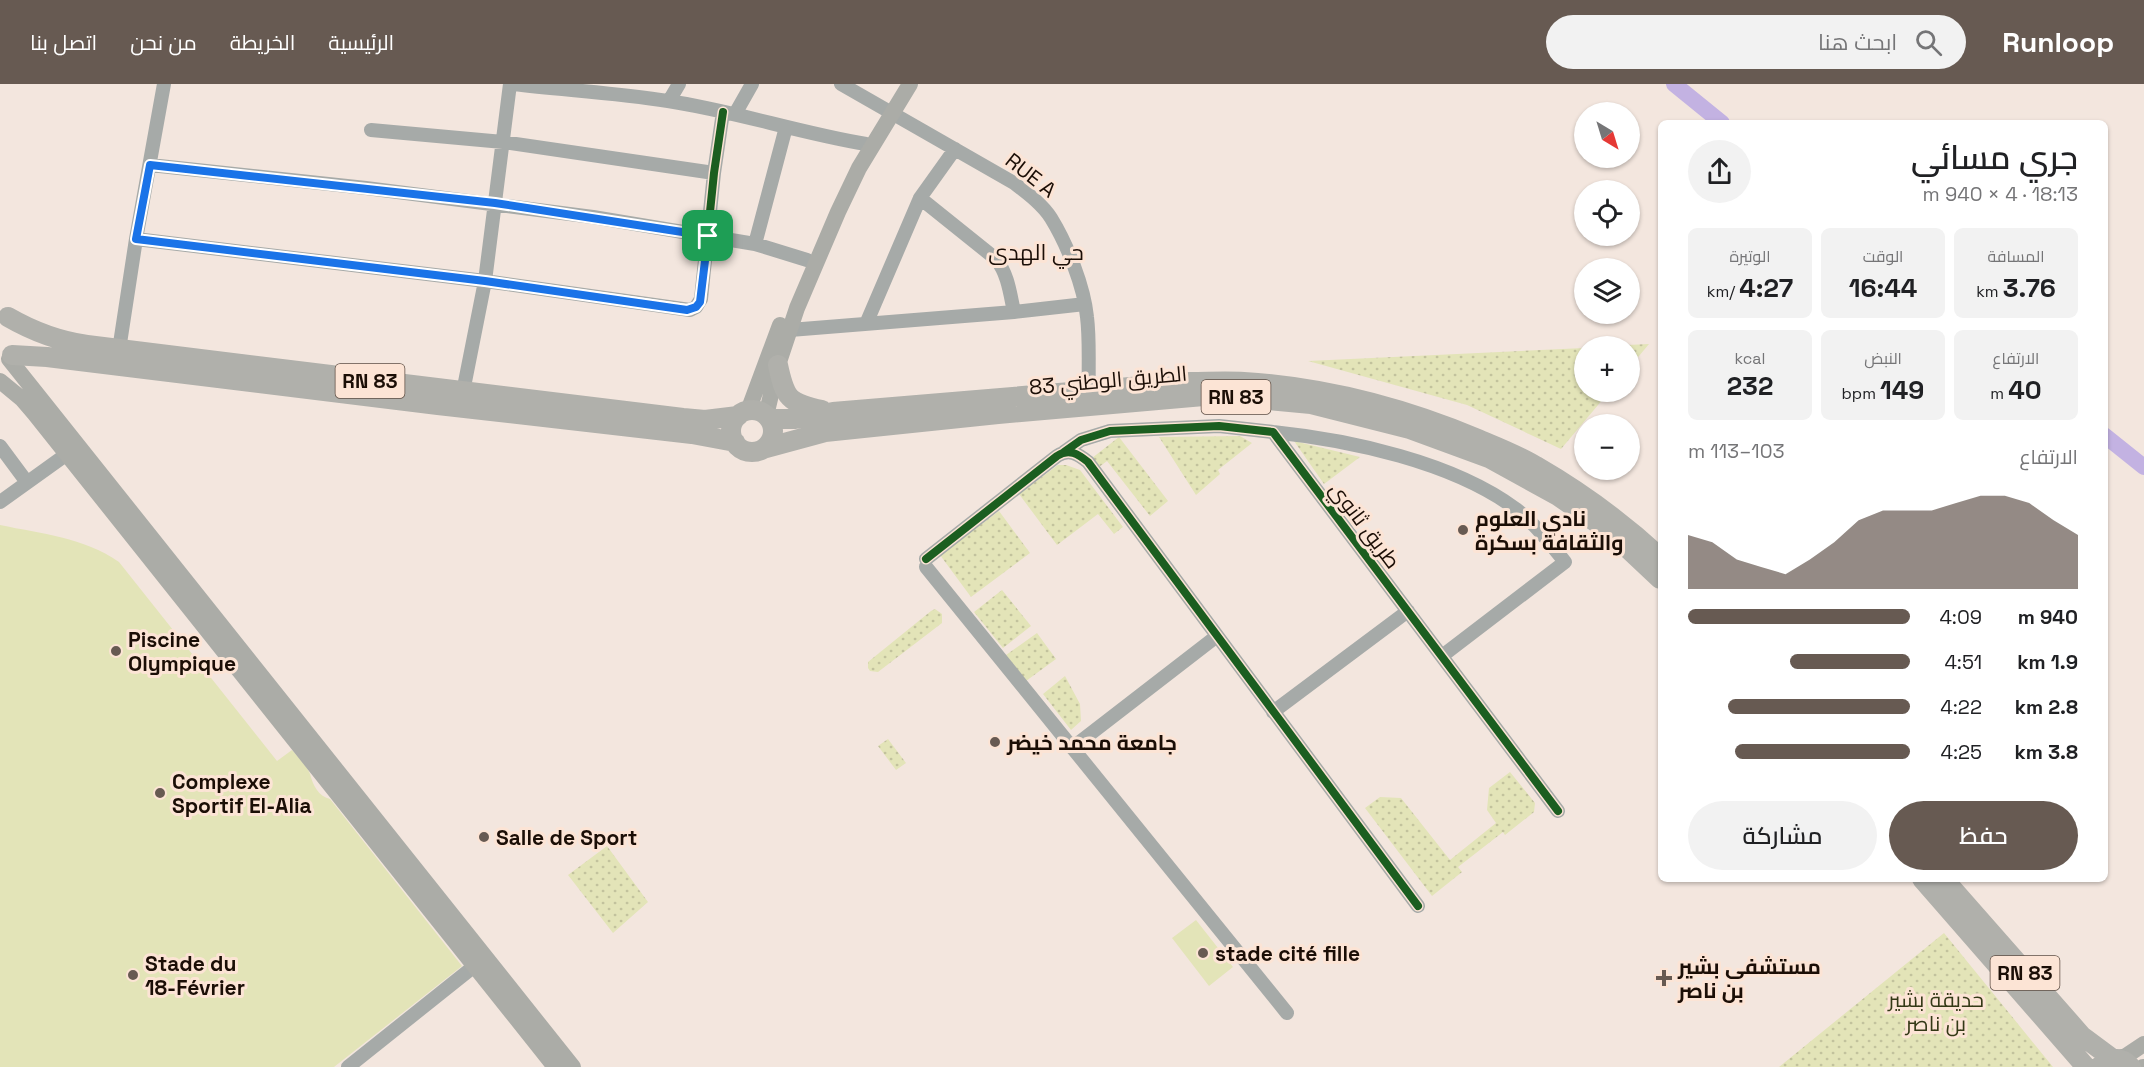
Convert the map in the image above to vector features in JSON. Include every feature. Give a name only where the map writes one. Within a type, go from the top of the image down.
[{"type":"highway","name":"RN 83","points":[[4,314],[40,335],[119,350],[694,419],[755,416]]},
{"type":"highway","points":[[4,314],[15,331],[15,347],[7,360]]},
{"type":"highway","name":"RN 83","points":[[7,360],[47,357],[692,434],[735,442]]},
{"type":"highway","points":[[778,365],[783,388],[791,399],[800,406],[833,412]]},
{"type":"highway","name":"الطريق الوطني 83","points":[[755,416],[795,419],[833,412],[1190,382],[1244,382],[1330,394],[1409,413],[1467,434],[1534,464],[1601,507],[1658,555]]},
{"type":"highway","name":"الطريق الوطني 83","points":[[766,448],[825,432],[1215,395],[1311,404],[1410,429],[1490,458],[1558,496],[1610,532],[1658,577]]},
{"type":"highway","points":[[755,416],[772,424],[773,437],[766,448],[756,452],[747,452],[735,442],[731,434],[732,427],[755,416]]},
{"type":"highway","name":"RN 83","points":[[1925,882],[2085,1067]]},
{"type":"highway","name":"RN 83","points":[[1947,882],[2042,977],[2082,1036],[2115,1063]]},
{"type":"main road","points":[[755,416],[778,365],[838,212],[902,84]]},
{"type":"main road","points":[[755,416],[780,324],[837,194],[866,144],[910,84]]},
{"type":"main road","points":[[7,360],[136,518],[480,961],[555,1067]]},
{"type":"main road","points":[[0,381],[22,399],[480,961],[573,1067]]},
{"type":"main road","points":[[2115,1063],[2144,1044]]},
{"type":"street","points":[[119,350],[164,84]]},
{"type":"street","points":[[463,392],[485,281],[511,84],[669,101],[866,144]]},
{"type":"street","points":[[669,101],[679,84]]},
{"type":"street","points":[[136,239],[485,281],[690,310],[700,302],[714,172],[729,113],[752,84]]},
{"type":"street","name":"RUE A","points":[[841,84],[1014,183],[1031,196],[1050,217],[1067,250],[1085,304],[1089,390]]},
{"type":"street","points":[[755,244],[786,127]]},
{"type":"street","points":[[371,130],[503,142],[714,172]]},
{"type":"street","points":[[866,324],[920,198],[955,149]]},
{"type":"street","points":[[150,165],[495,203],[755,244],[807,260]]},
{"type":"street","points":[[920,198],[996,259],[1006,278],[1014,312]]},
{"type":"street","points":[[790,330],[1085,304]]},
{"type":"street","points":[[1287,1013],[1072,748],[926,563],[1064,452],[1081,440],[1110,431],[1219,426],[1346,443],[1410,459],[1476,484],[1516,509],[1537,528],[1565,562],[1442,656]]},
{"type":"street","name":"طريق ثانوي","points":[[1273,432],[1558,811]]},
{"type":"street","points":[[0,446],[26,481]]},
{"type":"street","points":[[1064,452],[1076,453],[1088,462],[1418,906]]},
{"type":"street","points":[[0,502],[26,481],[67,454]]},
{"type":"street","points":[[1273,712],[1408,611]]},
{"type":"street","points":[[1072,748],[1217,636]]},
{"type":"street","points":[[348,1067],[480,961]]},
{"type":"green space","points":[[1640,344],[1649,344],[1640,355]]},
{"type":"green space","points":[[1574,348],[1574,402],[1601,402],[1590,414],[1574,414],[1574,434],[1561,449],[1467,405],[1308,361]]},
{"type":"green space","points":[[1240,436],[1252,443],[1218,470],[1220,474],[1196,495],[1159,437]]},
{"type":"green space","points":[[1119,437],[1168,501],[1150,516],[1107,461],[1099,467],[1092,458]]},
{"type":"green space","points":[[1294,441],[1360,457],[1324,484]]},
{"type":"green space","points":[[1058,465],[1080,470],[1123,527],[1114,534],[1098,514],[1057,545],[1019,494]]},
{"type":"green space","points":[[999,511],[1030,553],[971,597],[940,555]]},
{"type":"green space","name":"Complexe Sportif El-Alia","points":[[0,525],[77,542],[119,562],[277,761],[292,750],[299,758],[309,771],[317,790],[330,799],[462,966],[334,1067],[0,1067]]},
{"type":"green space","points":[[1002,590],[1031,626],[1003,648],[974,612]]},
{"type":"green space","points":[[935,609],[942,614],[942,623],[878,672],[870,671],[868,662]]},
{"type":"green space","points":[[1037,633],[1056,659],[1026,681],[1006,655]]},
{"type":"green space","points":[[1065,676],[1080,704],[1081,721],[1071,730],[1043,694]]},
{"type":"green space","points":[[888,739],[906,763],[896,770],[878,746]]},
{"type":"green space","points":[[1510,772],[1535,803],[1534,812],[1505,835],[1503,832],[1458,867],[1462,872],[1432,896],[1365,808],[1380,797],[1401,798],[1450,860],[1496,823],[1487,810],[1489,788]]},
{"type":"green space","points":[[607,846],[648,902],[613,933],[568,875]]},
{"type":"green space","name":"stade cité fille","points":[[1196,920],[1233,967],[1209,986],[1172,938]]},
{"type":"green space","name":"حديقة بشير بن ناصر","points":[[1944,933],[2053,1067],[1779,1067]]},
{"type":"waterway","points":[[1674,84],[1718,120]]},
{"type":"waterway","points":[[2108,438],[2144,467]]},
{"type":"cycle path","points":[[136,239],[485,281],[690,310],[696,307],[701,299],[714,173],[723,112]]},
{"type":"cycle path","points":[[1064,452],[1081,440],[1110,431],[1219,426],[1273,432],[1558,811]]},
{"type":"cycle path","points":[[926,559],[1057,456],[1066,452],[1077,454],[1088,462],[1418,906]]},
{"type":"place","name":"نادي العلوم والثقافة بسكرة","points":[[1463,530]]},
{"type":"place","name":"Piscine Olympique","points":[[116,651]]},
{"type":"place","name":"جامعة محمد خيضر","points":[[995,742]]},
{"type":"place","name":"Complexe Sportif El-Alia","points":[[160,793]]},
{"type":"place","name":"Salle de Sport","points":[[484,837]]},
{"type":"place","name":"stade cité fille","points":[[1203,953]]},
{"type":"place","name":"Stade du 18-Février","points":[[133,975]]},
{"type":"place","name":"مستشفى بشير بن ناصر","points":[[1664,978]]},
{"type":"district","name":"حي الهدى","points":[[1036,252]]},
{"type":"route","points":[[150,165],[495,203],[708,236],[700,302],[690,310],[485,281],[136,239],[150,165]]}]
